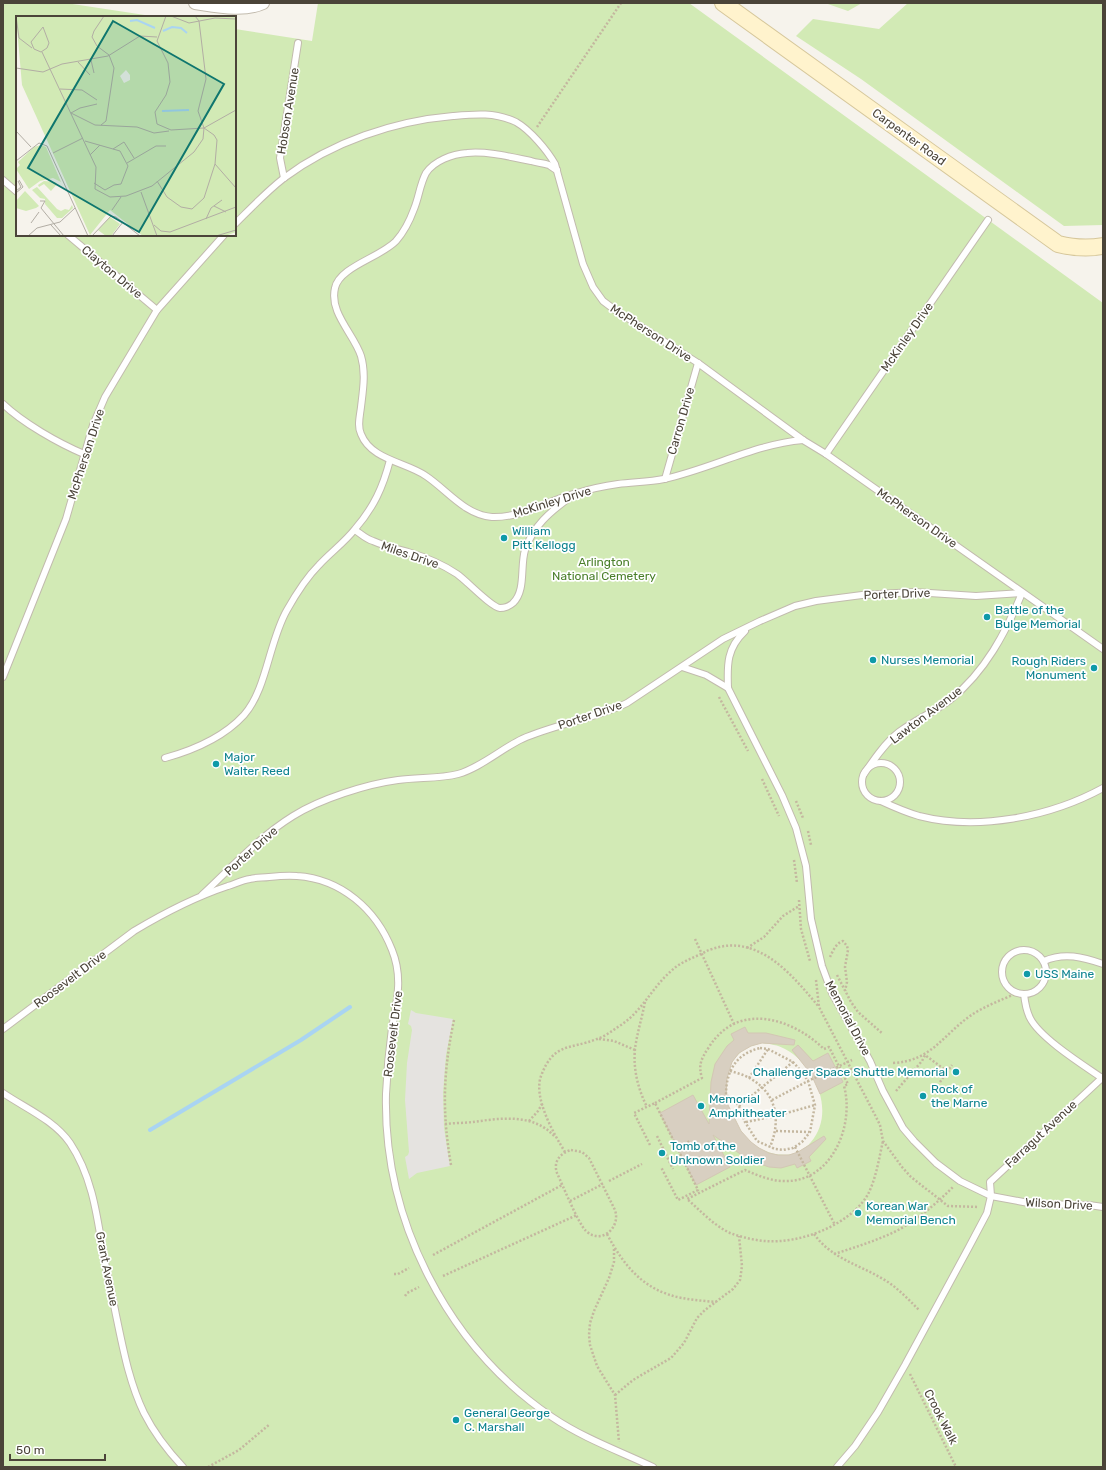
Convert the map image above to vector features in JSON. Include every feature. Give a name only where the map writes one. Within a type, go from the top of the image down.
[{"type":"street","points":[[195,3],[234,8],[264,3]]},
{"type":"street","name":"Carpenter Road","points":[[723,3],[1058,244],[1075,248],[1103,246]]},
{"type":"lane","name":"Hobson Avenue","points":[[284,178],[280,158],[298,43]]},
{"type":"lane","name":"McPherson Drive","points":[[236,223],[284,178],[326,153],[365,135],[420,120],[480,114],[499,116],[516,123],[531,135],[548,153],[557,170],[583,264],[593,287],[603,301],[698,363],[803,440],[826,454],[1103,649]]},
{"type":"lane","name":"McKinley Drive","points":[[557,170],[549,166],[521,159],[480,153],[461,154],[439,161],[432,166],[421,184],[408,223],[395,242],[339,279],[335,286],[334,304],[354,340],[364,366],[364,380],[359,424],[360,433],[365,442],[373,450],[390,460],[425,475],[470,511],[486,516],[508,516],[575,493],[619,484],[665,479],[757,450],[803,440]]},
{"type":"lane","points":[[3,180],[16,191]]},
{"type":"lane","name":"McKinley Drive","points":[[826,454],[988,220]]},
{"type":"lane","name":"Clayton Drive","points":[[69,236],[157,310]]},
{"type":"lane","name":"McPherson Drive","points":[[3,677],[66,519],[93,425],[105,396],[157,310],[223,236]]},
{"type":"lane","name":"Carron Drive","points":[[665,479],[698,363]]},
{"type":"lane","points":[[3,404],[30,425],[72,449],[84,454]]},
{"type":"lane","points":[[165,758],[185,752],[215,738],[231,728],[244,714],[253,702],[259,688],[278,630],[287,611],[301,588],[317,567],[355,530],[365,516],[382,487],[390,460]]},
{"type":"lane","name":"Miles Drive","points":[[355,530],[371,541],[428,559],[442,566],[465,579],[492,605],[499,608],[507,607],[517,599],[520,590],[525,551],[536,529],[548,514],[575,493]]},
{"type":"lane","name":"Porter Drive","points":[[202,895],[268,833],[294,815],[312,806],[356,790],[381,783],[411,778],[447,776],[465,771],[514,743],[537,733],[594,716],[621,706],[723,639],[760,620],[795,606],[816,600],[862,595],[914,592],[976,596],[1022,593]]},
{"type":"lane","name":"Lawton Avenue","points":[[864,774],[873,760],[892,738],[914,722],[951,699],[979,671],[995,648],[1015,611],[1022,593]]},
{"type":"lane","name":"Memorial Drive","points":[[749,626],[737,638],[730,652],[727,673],[728,688],[782,795],[796,828],[806,866],[811,919],[822,966],[832,993],[870,1061],[883,1091],[903,1128],[936,1163],[960,1181],[991,1196]]},
{"type":"lane","points":[[682,666],[710,677],[728,688]]},
{"type":"lane","points":[[882,801],[891,798],[898,791],[900,782],[896,771],[890,766],[879,764],[873,766],[864,774],[862,780],[865,793],[870,797],[920,816],[956,821],[986,822],[1042,812],[1068,804],[1103,788]]},
{"type":"lane","name":"Roosevelt Drive","points":[[3,1029],[134,931],[154,918],[202,895],[250,879],[293,875],[324,881],[344,890],[365,907],[377,921],[392,948],[397,968],[399,985],[398,1000],[392,1029],[387,1075],[386,1108],[388,1141],[397,1191],[416,1251],[436,1291],[479,1352],[498,1372],[529,1400],[556,1420],[590,1439],[620,1451],[653,1467]]},
{"type":"lane","points":[[1018,950],[1032,951],[1044,961],[1046,974],[1044,981],[1034,992],[1024,994],[1017,993],[1006,986],[1001,972],[1002,965],[1006,958],[1012,953],[1018,950]]},
{"type":"lane","points":[[1044,961],[1052,957],[1068,955],[1103,964]]},
{"type":"lane","points":[[1024,994],[1025,1006],[1031,1020],[1047,1038],[1102,1078]]},
{"type":"lane","name":"Farragut Avenue","points":[[991,1196],[990,1182],[1102,1078]]},
{"type":"lane","name":"Grant Avenue","points":[[3,1093],[45,1119],[60,1132],[70,1143],[81,1162],[96,1204],[123,1351],[130,1377],[144,1414],[158,1437],[183,1467]]},
{"type":"lane","points":[[837,1467],[859,1440],[878,1412],[905,1365],[987,1213],[991,1196]]},
{"type":"lane","name":"Wilson Drive","points":[[991,1196],[1034,1204],[1089,1205],[1103,1207]]},
{"type":"path","points":[[531,135],[621,3]]},
{"type":"path","points":[[746,948],[764,937],[783,916],[799,906]]},
{"type":"path","points":[[695,939],[734,1024]]},
{"type":"path","points":[[830,957],[840,942],[845,942],[848,950],[845,967],[847,987],[845,991]]},
{"type":"path","points":[[565,1152],[557,1139],[542,1104],[539,1086],[541,1077],[549,1059],[555,1053],[564,1048],[599,1039],[623,1023],[636,1012],[670,972],[687,960],[712,949],[731,946],[746,948],[768,956],[785,969],[796,979],[819,1007]]},
{"type":"path","points":[[896,1091],[922,1061],[925,1055],[971,1015],[1017,993]]},
{"type":"path","points":[[645,1002],[635,1050],[636,1075],[640,1092],[647,1107]]},
{"type":"path","points":[[650,1145],[634,1113],[702,1078],[699,1068],[703,1056],[713,1041],[723,1031],[734,1024],[745,1020],[760,1019],[775,1020],[788,1024],[802,1031],[824,1049],[829,1047],[848,1084],[844,1086],[848,1104],[847,1117],[840,1142],[830,1158],[810,1175],[801,1179],[783,1181],[745,1170],[686,1199],[728,1232],[749,1240],[767,1242],[787,1240],[814,1234],[835,1225],[854,1211],[868,1195],[874,1179],[882,1140]]},
{"type":"path","points":[[451,1165],[445,1124],[444,1094],[449,1044],[454,1020]]},
{"type":"path","points":[[599,1039],[614,1041],[635,1050]]},
{"type":"path","points":[[760,1048],[768,1049],[793,1062],[802,1072],[808,1081],[815,1105],[810,1132],[802,1142],[784,1150],[770,1147],[757,1141],[739,1106],[733,1099],[726,1095],[726,1083],[730,1071],[736,1061],[750,1051],[760,1048]]},
{"type":"path","points":[[749,1078],[768,1049]]},
{"type":"path","points":[[893,1063],[903,1062],[925,1055]]},
{"type":"path","points":[[925,1055],[948,1072]]},
{"type":"path","points":[[772,1100],[852,1060]]},
{"type":"path","points":[[739,1106],[793,1062]]},
{"type":"path","points":[[940,1082],[952,1065]]},
{"type":"path","points":[[730,1071],[749,1078],[762,1087],[772,1100],[776,1116],[776,1132],[770,1147]]},
{"type":"path","points":[[655,1103],[698,1190],[678,1200],[661,1167]]},
{"type":"path","points":[[529,1121],[536,1114],[542,1104]]},
{"type":"path","points":[[746,1122],[776,1116],[815,1105]]},
{"type":"path","points":[[445,1124],[505,1119],[529,1121],[546,1128],[557,1139]]},
{"type":"path","points":[[776,1132],[810,1132]]},
{"type":"path","points":[[657,1136],[673,1169]]},
{"type":"path","points":[[677,1148],[690,1141]]},
{"type":"path","points":[[795,1146],[835,1225]]},
{"type":"path","points":[[574,1150],[585,1153],[602,1184],[617,1216],[615,1225],[611,1231],[607,1234],[596,1236],[588,1232],[577,1216],[557,1173],[556,1167],[558,1159],[565,1152],[574,1150]]},
{"type":"path","points":[[609,1181],[642,1164]]},
{"type":"path","points":[[834,1254],[890,1234],[907,1225],[940,1200],[960,1181]]},
{"type":"path","points":[[570,1201],[602,1184]]},
{"type":"path","points":[[433,1255],[562,1185]]},
{"type":"path","points":[[444,1276],[577,1216]]},
{"type":"path","points":[[607,1234],[619,1257],[633,1273],[648,1285],[659,1291],[682,1298],[716,1302]]},
{"type":"path","points":[[814,1234],[820,1242],[834,1254],[884,1279],[894,1286],[919,1310]]},
{"type":"path","points":[[615,1395],[633,1380],[671,1358],[684,1343],[697,1318],[705,1310],[733,1289],[740,1280],[742,1266],[739,1236]]},
{"type":"path","points":[[614,1249],[614,1262],[609,1278],[594,1311],[590,1323],[589,1335],[590,1345],[597,1366],[615,1395],[620,1451]]},
{"type":"path","points":[[394,1274],[398,1274],[409,1268]]},
{"type":"path","points":[[405,1296],[407,1293],[419,1287]]},
{"type":"path","name":"Crook Walk","points":[[910,1374],[956,1467]]},
{"type":"path","points":[[208,1467],[239,1450],[270,1424]]},
{"type":"green space","name":"Arlington National Cemetery","points":[[3,3],[66,3],[151,16],[16,16],[16,236],[236,236],[236,29],[312,41],[318,3],[689,3],[1103,303],[1103,1467],[3,1467]],"holes":[[[762,1043],[774,1045],[796,1056],[806,1066],[819,1091],[822,1104],[822,1117],[818,1130],[811,1142],[804,1149],[786,1155],[768,1152],[751,1143],[744,1136],[727,1104],[726,1096],[727,1075],[736,1056],[754,1045]]]},
{"type":"green space","points":[[825,3],[862,3],[848,11]]},
{"type":"green space","points":[[908,3],[1103,3],[1103,225],[1064,226],[861,79],[796,36],[813,19],[879,29]]},
{"type":"shaded area","points":[[411,1010],[416,1013],[453,1019],[446,1055],[443,1093],[444,1128],[450,1166],[417,1173],[409,1179],[405,1157],[409,1152],[405,1100],[407,1063],[412,1030],[411,1026],[408,1024]]},
{"type":"building","name":"Memorial Amphitheater","points":[[745,1027],[748,1033],[766,1033],[795,1040],[794,1045],[762,1043],[751,1046],[739,1053],[732,1062],[727,1078],[726,1097],[727,1103],[741,1131],[759,1148],[769,1153],[778,1155],[789,1155],[798,1152],[824,1136],[826,1139],[809,1157],[811,1161],[797,1168],[795,1164],[781,1168],[769,1167],[749,1160],[713,1135],[730,1167],[696,1185],[660,1113],[693,1095],[709,1124],[711,1082],[715,1064],[727,1046],[734,1040],[731,1034]]},
{"type":"building","points":[[798,1045],[813,1061],[828,1053],[843,1082],[820,1094],[811,1074],[792,1050]]},
{"type":"waterway","points":[[150,1130],[301,1040],[350,1007]]},
{"type":"place","name":"William Pitt Kellogg","points":[[504,538]]},
{"type":"place","name":"Battle of the Bulge Memorial","points":[[987,617]]},
{"type":"place","name":"Nurses Memorial","points":[[873,660]]},
{"type":"place","name":"Rough Riders Monument","points":[[1094,668]]},
{"type":"place","name":"Major Walter Reed","points":[[216,764]]},
{"type":"place","name":"USS Maine","points":[[1027,974]]},
{"type":"place","name":"Challenger Space Shuttle Memorial","points":[[956,1072]]},
{"type":"place","name":"Rock of the Marne","points":[[923,1096]]},
{"type":"place","name":"Memorial Amphitheater","points":[[701,1106]]},
{"type":"place","name":"Tomb of the Unknown Soldier","points":[[662,1153]]},
{"type":"place","name":"Korean War Memorial Bench","points":[[858,1213]]},
{"type":"place","name":"General George C. Marshall","points":[[456,1420]]}]
